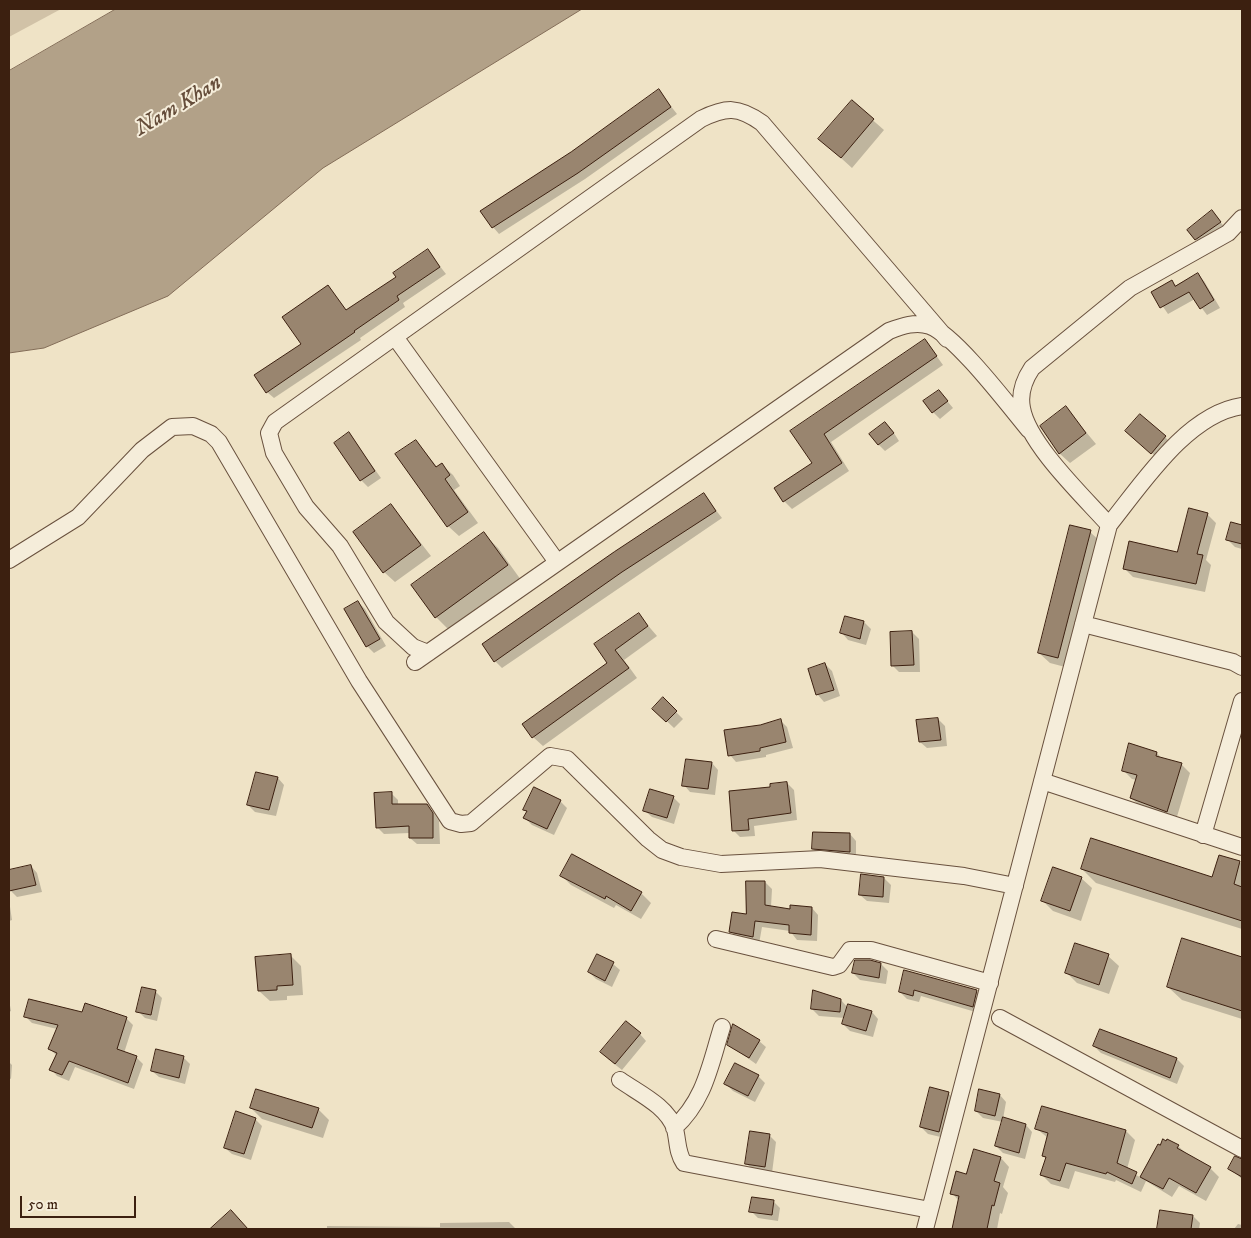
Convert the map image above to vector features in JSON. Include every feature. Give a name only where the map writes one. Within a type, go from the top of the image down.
[{"type":"street","points":[[947,339],[762,123],[748,113],[731,109],[717,112],[701,119],[275,422],[269,433],[274,453],[287,478],[306,507],[340,546],[386,622],[421,657],[889,331],[908,324],[930,326],[966,355],[1077,490],[1109,525]]},
{"type":"street","points":[[1029,430],[1022,408],[1022,392],[1025,378],[1032,368],[1130,288],[1228,233],[1242,218]]},
{"type":"street","points":[[395,336],[557,562]]},
{"type":"street","points":[[925,1229],[1109,525],[1159,463],[1199,424],[1232,408],[1242,406]]},
{"type":"street","points":[[9,560],[78,517],[142,450],[172,427],[192,426],[211,434],[219,442],[359,681],[450,821],[461,824],[471,823],[550,756],[558,756],[567,759],[648,839],[662,850],[681,857],[729,864],[820,859],[964,876],[1015,886]]},
{"type":"street","points":[[1084,624],[1233,662],[1242,667]]},
{"type":"street","points":[[1203,834],[1242,701]]},
{"type":"street","points":[[1042,781],[1242,847]]},
{"type":"street","points":[[716,939],[832,966],[839,964],[850,950],[871,950],[990,983]]},
{"type":"street","points":[[1000,1018],[1242,1149]]},
{"type":"street","points":[[674,1128],[691,1111],[700,1097],[722,1027]]},
{"type":"street","points":[[620,1080],[662,1109],[670,1118],[674,1128],[679,1157],[690,1166],[799,1184],[930,1210]]},
{"type":"shaded area","points":[[9,9],[61,9],[9,37]]},
{"type":"water","name":"Nam Khan","points":[[116,9],[582,9],[323,168],[168,296],[44,348],[9,353],[9,71]]},
{"type":"building","points":[[659,89],[671,107],[578,173],[492,228],[480,211],[571,152]]},
{"type":"building","points":[[852,100],[874,119],[841,158],[818,139]]},
{"type":"building","points":[[1212,210],[1221,222],[1195,240],[1187,230]]},
{"type":"building","points":[[428,249],[440,267],[397,296],[399,300],[355,332],[266,393],[254,375],[301,344],[282,317],[328,285],[346,310],[396,277],[393,273]]},
{"type":"building","points":[[1198,273],[1214,300],[1200,309],[1189,292],[1160,308],[1151,292],[1172,280],[1175,286]]},
{"type":"building","points":[[925,339],[937,356],[824,434],[842,463],[783,502],[774,488],[812,463],[790,431]]},
{"type":"building","points":[[939,390],[948,401],[932,413],[923,401]]},
{"type":"building","points":[[1066,406],[1086,433],[1059,454],[1040,426]]},
{"type":"building","points":[[1140,414],[1166,436],[1151,454],[1125,431]]},
{"type":"building","points":[[885,422],[894,433],[878,445],[869,434]]},
{"type":"building","points":[[349,432],[375,471],[360,481],[334,443]]},
{"type":"building","points":[[416,440],[436,467],[442,463],[450,475],[445,479],[468,512],[447,527],[395,454]]},
{"type":"building","points":[[704,493],[716,511],[622,572],[494,662],[482,644],[614,552]]},
{"type":"building","points":[[391,504],[421,545],[383,573],[353,532]]},
{"type":"building","points":[[1189,508],[1208,513],[1197,554],[1203,555],[1196,584],[1123,569],[1129,541],[1177,552]]},
{"type":"building","points":[[1231,522],[1242,525],[1242,544],[1226,540]]},
{"type":"building","points":[[1070,525],[1091,530],[1058,658],[1038,653]]},
{"type":"building","points":[[484,532],[508,565],[435,618],[411,585]]},
{"type":"building","points":[[358,601],[380,639],[366,647],[344,609]]},
{"type":"building","points":[[639,613],[648,626],[615,650],[629,668],[532,738],[522,724],[607,663],[594,644]]},
{"type":"building","points":[[845,616],[864,621],[860,639],[840,633]]},
{"type":"building","points":[[912,631],[914,665],[891,666],[890,632]]},
{"type":"building","points":[[825,663],[834,690],[816,695],[808,669]]},
{"type":"building","points":[[663,697],[677,711],[666,722],[652,709]]},
{"type":"building","points":[[938,718],[941,740],[919,742],[916,720]]},
{"type":"building","points":[[781,719],[786,742],[760,748],[760,751],[728,756],[724,730],[760,725]]},
{"type":"building","points":[[1129,743],[1157,752],[1156,756],[1182,763],[1167,812],[1130,798],[1137,775],[1122,771]]},
{"type":"building","points":[[686,759],[712,762],[708,789],[682,786]]},
{"type":"building","points":[[256,772],[278,777],[269,810],[247,805]]},
{"type":"building","points":[[787,782],[791,813],[748,819],[749,830],[732,831],[729,791],[770,787],[770,784]]},
{"type":"building","points":[[534,787],[561,800],[547,829],[523,818],[527,811],[523,810]]},
{"type":"building","points":[[650,789],[674,796],[667,818],[643,811]]},
{"type":"building","points":[[392,792],[392,804],[427,804],[433,813],[433,838],[409,838],[409,826],[376,828],[374,793]]},
{"type":"building","points":[[813,832],[850,833],[850,852],[812,849]]},
{"type":"building","points":[[1091,838],[1212,877],[1219,855],[1240,861],[1234,884],[1242,887],[1242,921],[1081,869]]},
{"type":"building","points":[[572,854],[642,892],[631,911],[606,896],[605,899],[560,876]]},
{"type":"building","points":[[31,865],[36,885],[9,891],[9,870]]},
{"type":"building","points":[[1053,867],[1082,877],[1070,911],[1041,901]]},
{"type":"building","points":[[861,874],[884,877],[883,897],[859,895]]},
{"type":"building","points":[[746,881],[765,881],[765,905],[790,909],[790,905],[812,907],[811,935],[789,933],[789,925],[755,921],[753,937],[729,932],[732,912],[746,914]]},
{"type":"building","points":[[1182,938],[1242,957],[1242,1011],[1167,987]]},
{"type":"building","points":[[1075,943],[1109,954],[1099,985],[1065,973]]},
{"type":"building","points":[[291,954],[293,985],[277,986],[277,990],[258,991],[255,957]]},
{"type":"building","points":[[597,954],[614,962],[605,981],[588,972]]},
{"type":"building","points":[[855,960],[870,960],[881,963],[879,978],[852,973]]},
{"type":"building","points":[[904,970],[977,990],[973,1007],[914,990],[913,996],[899,992]]},
{"type":"building","points":[[142,987],[156,990],[151,1015],[136,1012]]},
{"type":"building","points":[[813,990],[841,999],[840,1012],[811,1009]]},
{"type":"building","points":[[29,999],[82,1012],[85,1003],[127,1017],[117,1049],[137,1056],[128,1083],[69,1061],[62,1075],[49,1070],[57,1053],[48,1049],[58,1025],[24,1017]]},
{"type":"building","points":[[848,1004],[872,1011],[866,1031],[842,1024]]},
{"type":"building","points":[[626,1021],[641,1033],[615,1064],[600,1052]]},
{"type":"building","points":[[733,1024],[760,1040],[749,1058],[727,1045]]},
{"type":"building","points":[[1100,1029],[1177,1058],[1170,1078],[1093,1046]]},
{"type":"building","points":[[156,1049],[184,1056],[179,1078],[151,1071]]},
{"type":"building","points":[[735,1063],[759,1075],[748,1096],[724,1084]]},
{"type":"building","points":[[930,1087],[949,1092],[939,1132],[920,1127]]},
{"type":"building","points":[[256,1089],[319,1108],[312,1128],[250,1108]]},
{"type":"building","points":[[979,1089],[1000,1094],[995,1116],[975,1111]]},
{"type":"building","points":[[1042,1106],[1126,1130],[1117,1163],[1137,1172],[1132,1184],[1107,1172],[1106,1174],[1066,1163],[1060,1181],[1040,1175],[1046,1157],[1042,1156],[1048,1133],[1035,1129]]},
{"type":"building","points":[[236,1111],[256,1118],[244,1154],[224,1148]]},
{"type":"building","points":[[1003,1117],[1026,1124],[1019,1153],[995,1146]]},
{"type":"building","points":[[750,1131],[770,1134],[765,1167],[745,1164]]},
{"type":"building","points":[[1163,1139],[1179,1145],[1177,1148],[1211,1167],[1196,1193],[1169,1178],[1163,1189],[1140,1177],[1158,1144],[1160,1145]]},
{"type":"building","points":[[974,1149],[1001,1157],[994,1181],[1000,1183],[994,1206],[992,1205],[987,1229],[952,1229],[959,1196],[950,1194],[956,1171],[966,1174]]},
{"type":"building","points":[[1235,1156],[1242,1159],[1242,1177],[1228,1169]]},
{"type":"building","points":[[752,1197],[774,1200],[772,1215],[749,1212]]},
{"type":"building","points":[[231,1210],[248,1229],[210,1229]]},
{"type":"building","points":[[1160,1210],[1193,1215],[1191,1229],[1157,1229]]}]
